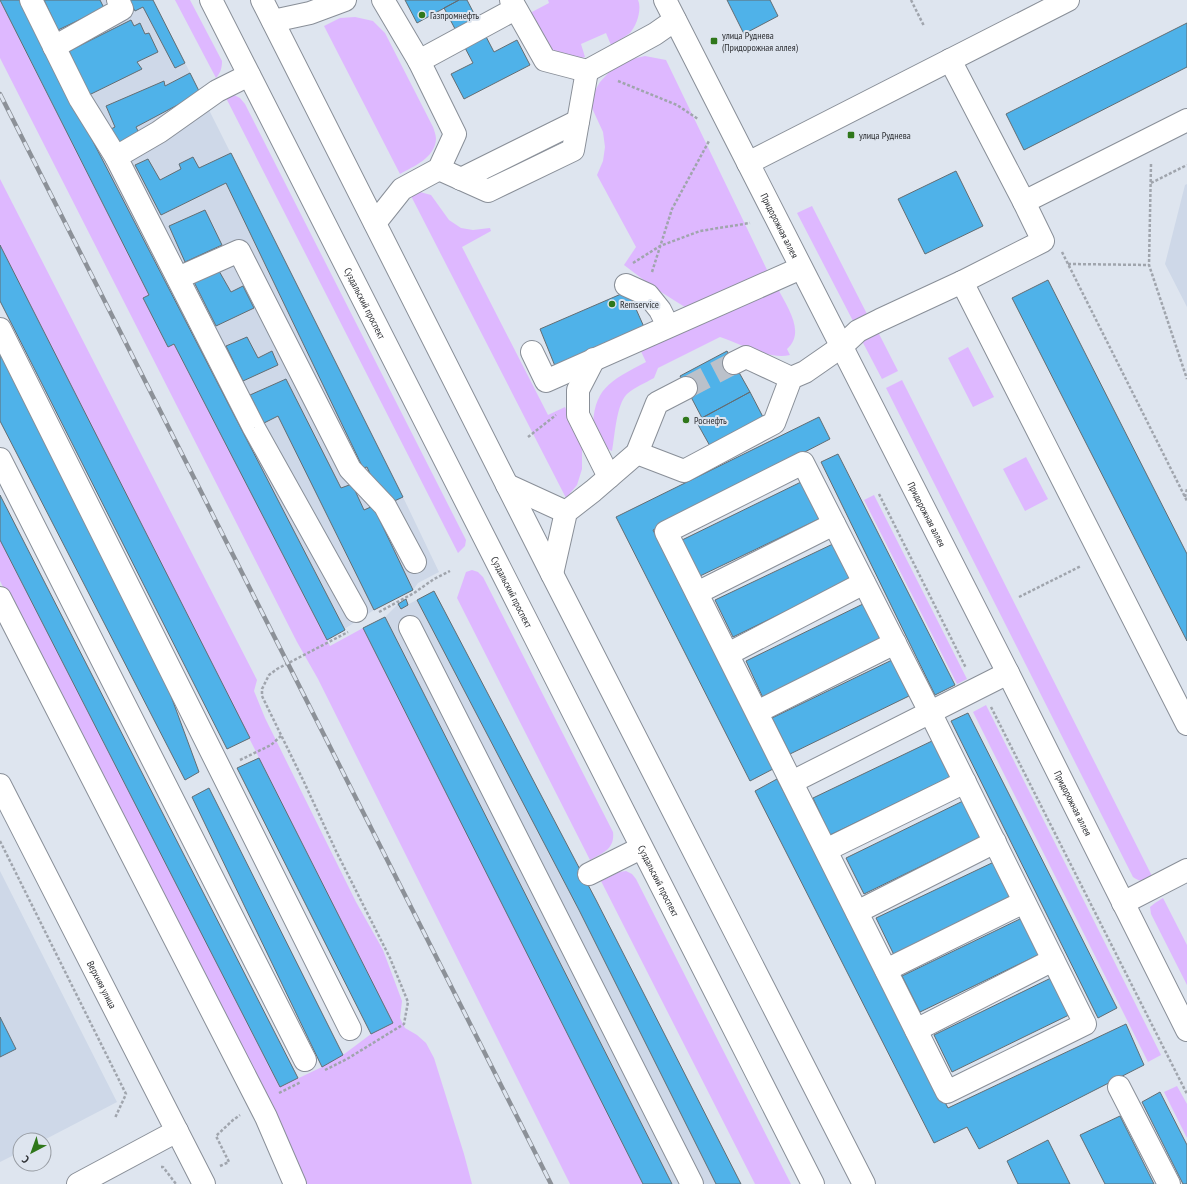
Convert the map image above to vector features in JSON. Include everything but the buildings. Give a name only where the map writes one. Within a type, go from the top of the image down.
[{"type":"main road","points":[[31,0],[80,99],[116,157],[254,428],[365,613]]},
{"type":"main road","points":[[54,47],[122,9],[118,0]]},
{"type":"main road","name":"Суздальский проспект","points":[[211,0],[813,1184]]},
{"type":"main road","points":[[262,0],[552,574],[864,1184]]},
{"type":"main road","points":[[272,21],[310,13],[346,0]]},
{"type":"main road","points":[[375,223],[402,189],[438,169],[455,134],[419,61],[383,0]]},
{"type":"main road","points":[[748,163],[1068,0]]},
{"type":"main road","points":[[419,61],[513,4],[545,60],[587,70],[655,34],[671,6]]},
{"type":"main road","name":"Придорожная аллея","points":[[671,6],[748,163],[1187,1030]]},
{"type":"main road","points":[[637,453],[684,471],[774,423],[792,378],[805,372],[841,346],[858,331],[1044,241],[950,60]]},
{"type":"main road","points":[[438,169],[488,191],[573,150],[587,70]]},
{"type":"main road","points":[[116,157],[159,132],[217,90],[249,75]]},
{"type":"main road","points":[[1024,202],[1187,120]]},
{"type":"main road","points":[[178,278],[238,250],[350,469],[385,506],[416,562]]},
{"type":"main road","points":[[532,352],[546,381],[801,268]]},
{"type":"main road","points":[[962,282],[1187,724]]},
{"type":"main road","points":[[636,289],[660,310],[668,326]]},
{"type":"main road","points":[[0,329],[350,1030]]},
{"type":"main road","points":[[734,363],[746,357],[792,378]]},
{"type":"main road","points":[[594,359],[578,390],[578,415],[609,477]]},
{"type":"main road","points":[[552,574],[566,512],[637,453],[657,403],[686,388]]},
{"type":"main road","points":[[0,460],[310,1071]]},
{"type":"main road","points":[[803,463],[864,583],[930,712],[1085,1024],[946,1092],[666,532],[803,463]]},
{"type":"main road","points":[[507,485],[566,512]]},
{"type":"main road","points":[[697,593],[834,524]]},
{"type":"main road","points":[[728,654],[864,583]]},
{"type":"main road","points":[[0,598],[258,1104],[295,1184]]},
{"type":"main road","points":[[410,627],[692,1184]]},
{"type":"main road","points":[[757,712],[895,643]]},
{"type":"main road","points":[[792,782],[1008,674]]},
{"type":"main road","points":[[826,850],[965,782]]},
{"type":"main road","name":"Верхняя улица","points":[[0,785],[204,1184]]},
{"type":"main road","points":[[856,912],[995,842]]},
{"type":"main road","points":[[589,874],[641,848]]},
{"type":"main road","points":[[1123,903],[1185,876]]},
{"type":"main road","points":[[886,970],[1024,902]]},
{"type":"main road","points":[[916,1030],[1053,960]]},
{"type":"main road","points":[[1119,1087],[1169,1184]]},
{"type":"main road","points":[[78,1184],[178,1131]]},
{"type":"path","points":[[911,0],[924,26]]},
{"type":"path","points":[[587,70],[625,83],[677,105],[698,119]]},
{"type":"path","points":[[1152,138],[1150,265],[1187,379]]},
{"type":"path","points":[[636,289],[660,246],[672,209],[709,141]]},
{"type":"path","points":[[1151,183],[1187,165]]},
{"type":"path","points":[[630,264],[660,246],[700,230],[750,223]]},
{"type":"path","points":[[1061,250],[1187,502]]},
{"type":"path","points":[[1068,264],[1150,265]]},
{"type":"path","points":[[528,437],[578,399]]},
{"type":"path","points":[[1185,497],[1187,489]]},
{"type":"path","points":[[879,494],[976,689],[990,704],[1187,1094]]},
{"type":"path","points":[[1019,597],[1101,556]]},
{"type":"path","points":[[365,613],[414,593],[434,579],[450,571]]},
{"type":"path","points":[[229,1162],[216,1136],[233,1120],[310,1071],[347,1059],[404,1024],[408,1002],[382,939],[368,916],[262,696],[262,690],[269,675],[277,668],[349,631]]},
{"type":"path","points":[[221,772],[227,766],[271,745],[281,736]]},
{"type":"path","points":[[0,841],[126,1094],[115,1118]]},
{"type":"shaded area","points":[[0,0],[153,0],[403,497],[439,572],[418,583],[413,590],[374,610],[327,640],[174,344],[168,347],[143,298],[149,295]]},
{"type":"shaded area","points":[[175,0],[190,0],[222,61],[222,66],[216,78]]},
{"type":"shaded area","points":[[548,0],[638,0],[639,12],[637,21],[630,33],[611,45],[606,33],[581,44],[585,57],[579,59],[556,54],[546,44],[530,13],[549,3]]},
{"type":"shaded area","points":[[0,1],[149,295],[143,298],[168,347],[174,344],[330,646],[363,628],[643,1184],[570,1184],[318,679],[297,642],[0,58]]},
{"type":"shaded area","points":[[355,17],[373,21],[385,33],[435,133],[435,146],[428,156],[423,161],[400,174],[324,26],[340,18]]},
{"type":"shaded area","points":[[645,56],[666,60],[769,274],[688,309],[653,287],[624,265],[636,247],[597,175],[603,161],[605,147],[603,132],[592,108],[593,94],[600,82],[612,69],[628,60]]},
{"type":"shaded area","points":[[234,95],[240,98],[245,104],[466,540],[465,546],[458,553],[225,96]]},
{"type":"shaded area","points":[[0,179],[257,680],[254,691],[265,718],[356,902],[383,950],[402,1001],[400,1018],[405,1028],[417,1035],[426,1043],[434,1058],[472,1184],[305,1184],[0,581],[0,540],[280,1087],[322,1067],[343,1055],[371,1034],[393,1023],[0,245]]},
{"type":"shaded area","points":[[1187,184],[1187,307],[1165,264],[1185,185]]},
{"type":"shaded area","points":[[420,192],[431,195],[449,220],[461,228],[473,230],[490,228],[491,231],[462,247],[548,415],[565,407],[582,445],[582,469],[577,485],[566,498],[410,194]]},
{"type":"shaded area","points":[[812,206],[867,314],[853,321],[797,213]]},
{"type":"shaded area","points":[[778,289],[790,311],[795,327],[795,335],[787,349],[790,355],[782,356],[764,353],[720,337],[658,368],[654,378],[627,394],[620,405],[612,451],[606,448],[593,435],[593,419],[599,397],[612,382],[646,362],[639,347]]},
{"type":"shaded area","points":[[877,330],[898,371],[882,379],[861,339]]},
{"type":"shaded area","points":[[968,347],[994,397],[973,407],[948,358]]},
{"type":"shaded area","points":[[902,380],[1153,878],[1143,881],[1133,877],[886,388]]},
{"type":"shaded area","points":[[1026,457],[1048,499],[1025,511],[1003,469]]},
{"type":"shaded area","points":[[874,495],[967,679],[957,684],[864,500]]},
{"type":"shaded area","points":[[472,570],[478,572],[483,577],[613,832],[612,843],[607,850],[590,860],[457,598],[466,572]]},
{"type":"shaded area","points":[[434,591],[596,900],[741,1184],[643,1184],[363,628],[385,617],[398,604],[406,599],[409,604]]},
{"type":"shaded area","points":[[986,705],[1161,1055],[1148,1062],[973,712]]},
{"type":"shaded area","points":[[0,871],[117,1102],[52,1136],[52,1132],[12,1132],[12,1156],[0,1162]]},
{"type":"shaded area","points":[[626,871],[632,874],[636,879],[791,1184],[755,1184],[601,881],[619,872]]},
{"type":"shaded area","points":[[1163,898],[1187,945],[1187,985],[1151,914],[1150,907]]},
{"type":"shaded area","points":[[1177,1086],[1187,1104],[1187,1138],[1164,1092]]},
{"type":"tunnel","points":[[686,388],[734,363]]},
{"type":"railway","points":[[0,94],[551,1184]]},
{"type":"place","name":"Газпромнефть","points":[[422,15]]},
{"type":"place","name":"улица Руднева (Придорожная аллея)","points":[[714,41]]},
{"type":"place","name":"улица Руднева","points":[[851,135]]},
{"type":"place","name":"Remservice","points":[[612,304]]},
{"type":"place","name":"Роснефть","points":[[686,420]]}]
